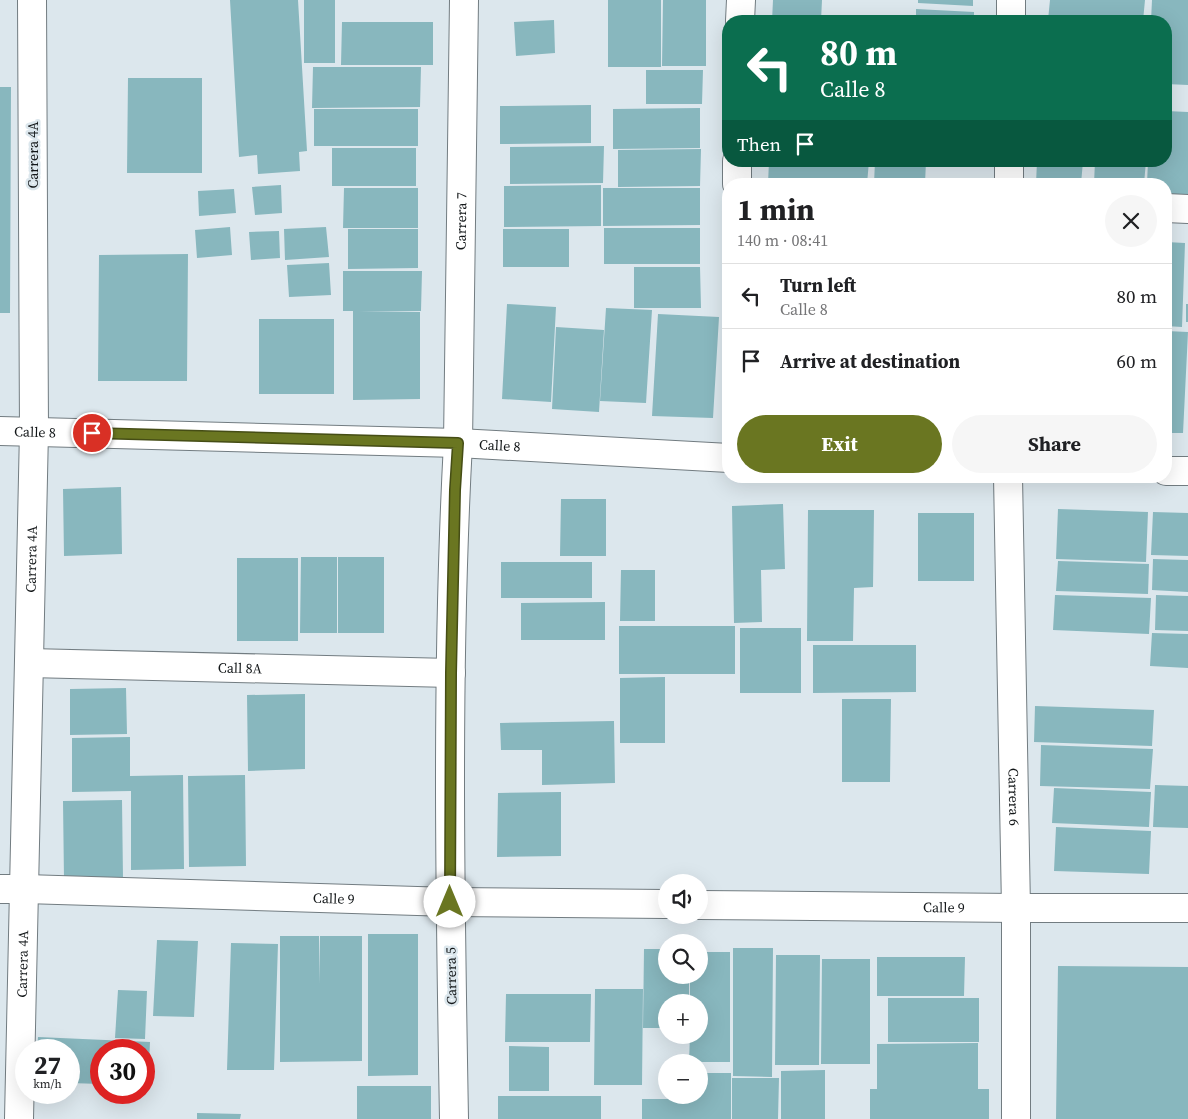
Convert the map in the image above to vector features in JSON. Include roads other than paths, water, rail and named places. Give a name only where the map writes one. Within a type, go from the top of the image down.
[{"type":"street","name":"Carrera 4A","points":[[19,1119],[12,889],[30,663],[34,431],[32,0]]},
{"type":"street","name":"Carrera 7","points":[[458,443],[464,0]]},
{"type":"street","points":[[740,15],[741,0]]},
{"type":"street","points":[[1011,0],[1011,15]]},
{"type":"street","points":[[1172,208],[1188,209]]},
{"type":"street","name":"Calle 8","points":[[0,431],[458,443],[722,458]]},
{"type":"street","name":"Carrera 5","points":[[454,1119],[450,902],[451,673],[455,490],[458,443]]},
{"type":"street","points":[[1172,471],[1188,471]]},
{"type":"street","name":"Carrera 6","points":[[1008,483],[1016,908],[1016,1119]]},
{"type":"street","name":"Call 8A","points":[[30,663],[451,673]]},
{"type":"street","name":"Calle 9","points":[[12,889],[450,902],[658,904]]},
{"type":"street","name":"Calle 9","points":[[708,905],[1188,908]]}]
